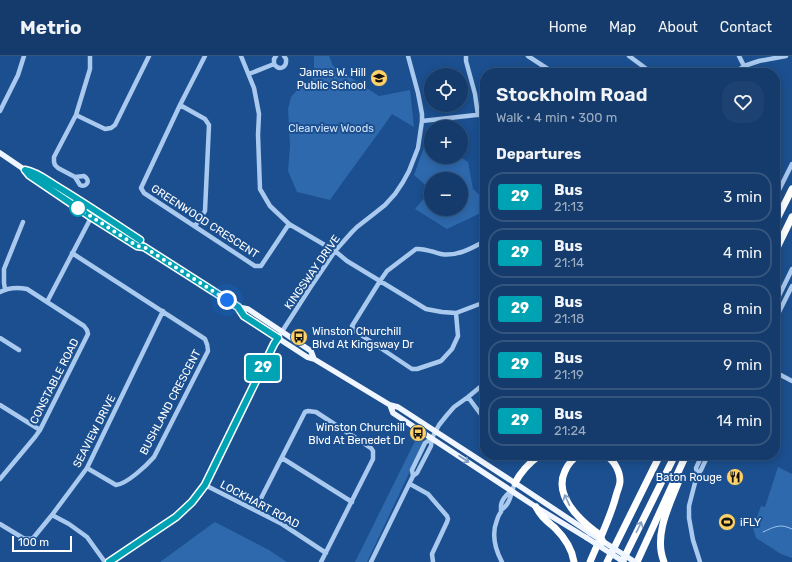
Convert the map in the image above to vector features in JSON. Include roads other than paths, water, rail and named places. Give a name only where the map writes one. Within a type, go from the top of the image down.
[{"type":"highway","points":[[780,213],[792,189]]},
{"type":"highway","points":[[780,242],[792,217]]},
{"type":"highway","points":[[513,487],[519,475],[526,466],[534,460]]},
{"type":"highway","points":[[573,460],[569,463],[563,474],[562,485],[564,495],[590,534],[599,534],[603,542]]},
{"type":"highway","points":[[590,562],[612,511],[620,481],[619,473],[612,460]]},
{"type":"highway","points":[[607,562],[658,460]]},
{"type":"highway","points":[[623,562],[673,460]]},
{"type":"highway","points":[[636,562],[684,460]]},
{"type":"highway","points":[[664,562],[660,546],[661,531],[687,460]]},
{"type":"highway","points":[[536,507],[540,515],[555,528],[565,540],[572,552],[574,562]]},
{"type":"main road","points":[[0,153],[25,170],[29,175],[137,246],[144,247],[238,307],[248,309],[311,351],[314,359]]},
{"type":"main road","points":[[25,170],[32,171],[95,210],[140,240],[144,247]]},
{"type":"main road","points":[[238,307],[244,316],[307,357],[314,359],[436,432],[513,487],[536,507],[590,534]]},
{"type":"main road","points":[[390,405],[393,413],[590,534],[623,562]]},
{"type":"main road","points":[[603,542],[636,562]]},
{"type":"street","points":[[0,111],[18,75],[24,56]]},
{"type":"street","points":[[75,177],[58,168],[55,165],[54,157],[76,115],[90,69],[90,56]]},
{"type":"street","points":[[76,115],[104,128],[112,128],[149,56]]},
{"type":"street","name":"GREENWOOD CRESCENT","points":[[205,56],[141,188],[144,194],[255,266],[261,266],[289,224]]},
{"type":"street","points":[[241,56],[254,88],[258,114],[260,189],[270,206],[289,224],[335,251],[347,261],[426,309],[456,314],[480,304]]},
{"type":"street","points":[[274,64],[274,59],[276,56]]},
{"type":"street","points":[[274,64],[280,68],[285,66],[287,62],[284,56]]},
{"type":"street","name":"KINGSWAY DRIVE","points":[[109,562],[176,517],[192,502],[205,485],[274,344],[310,288],[335,251],[357,227],[385,205],[403,182],[418,148],[422,121],[418,93],[408,56]]},
{"type":"street","points":[[422,121],[478,115],[475,94],[466,56]]},
{"type":"street","points":[[528,56],[546,68]]},
{"type":"street","points":[[629,56],[645,68]]},
{"type":"street","points":[[739,56],[744,66]]},
{"type":"street","points":[[741,68],[759,61],[786,56]]},
{"type":"street","points":[[249,74],[274,64]]},
{"type":"street","points":[[180,106],[206,118],[209,126],[205,211],[195,226]]},
{"type":"street","points":[[780,188],[792,164]]},
{"type":"street","points":[[47,302],[95,210]]},
{"type":"street","points":[[5,289],[4,269],[23,222]]},
{"type":"street","points":[[456,314],[458,336],[452,349],[441,361],[417,369],[412,369],[355,331],[352,326],[387,271],[416,249],[421,248],[443,255],[464,252],[480,244]]},
{"type":"street","name":"BUSHLAND CRESCENT","points":[[72,253],[205,339],[208,351],[154,457],[144,468],[123,483],[116,485],[87,468]]},
{"type":"street","points":[[780,294],[792,269]]},
{"type":"street","points":[[780,310],[792,286]]},
{"type":"street","name":"CONSTABLE ROAD","points":[[0,292],[13,287],[27,289],[84,326],[88,334],[40,430],[0,479]]},
{"type":"street","name":"SEAVIEW DRIVE","points":[[0,524],[23,538],[31,539],[52,515],[87,468],[163,311]]},
{"type":"street","points":[[0,338],[18,350]]},
{"type":"street","points":[[780,375],[792,381]]},
{"type":"street","points":[[371,562],[413,476],[417,473],[431,446],[432,438],[440,425],[452,409],[480,387]]},
{"type":"street","points":[[468,397],[480,413]]},
{"type":"street","points":[[0,405],[40,430]]},
{"type":"street","points":[[255,510],[305,412],[316,412],[371,448],[373,451],[373,459],[321,562]]},
{"type":"street","points":[[282,458],[352,502]]},
{"type":"street","points":[[700,460],[696,468],[697,475],[689,506],[689,518],[692,540],[700,562]]},
{"type":"street","points":[[697,475],[706,460]]},
{"type":"street","points":[[410,484],[428,494],[448,519],[432,554],[432,562]]},
{"type":"street","name":"LOCKHART ROAD","points":[[205,485],[282,524],[326,553]]},
{"type":"street","points":[[502,562],[495,544],[494,534],[496,520],[506,495],[513,487]]},
{"type":"street","points":[[52,515],[69,524],[87,537],[105,562]]},
{"type":"waterway","points":[[763,532],[780,526],[792,529]]},
{"type":"place","name":"James W. Hill Public School","points":[[379,78]]},
{"type":"place","name":"Winston Churchill Blvd At Kingsway Dr","points":[[299,337]]},
{"type":"place","name":"Winston Churchill Blvd At Benedet Dr","points":[[418,433]]},
{"type":"place","name":"Baton Rouge","points":[[735,477]]},
{"type":"place","name":"iFLY","points":[[727,522]]},
{"type":"park label","name":"Clearview Woods","points":[[331,128]]}]
